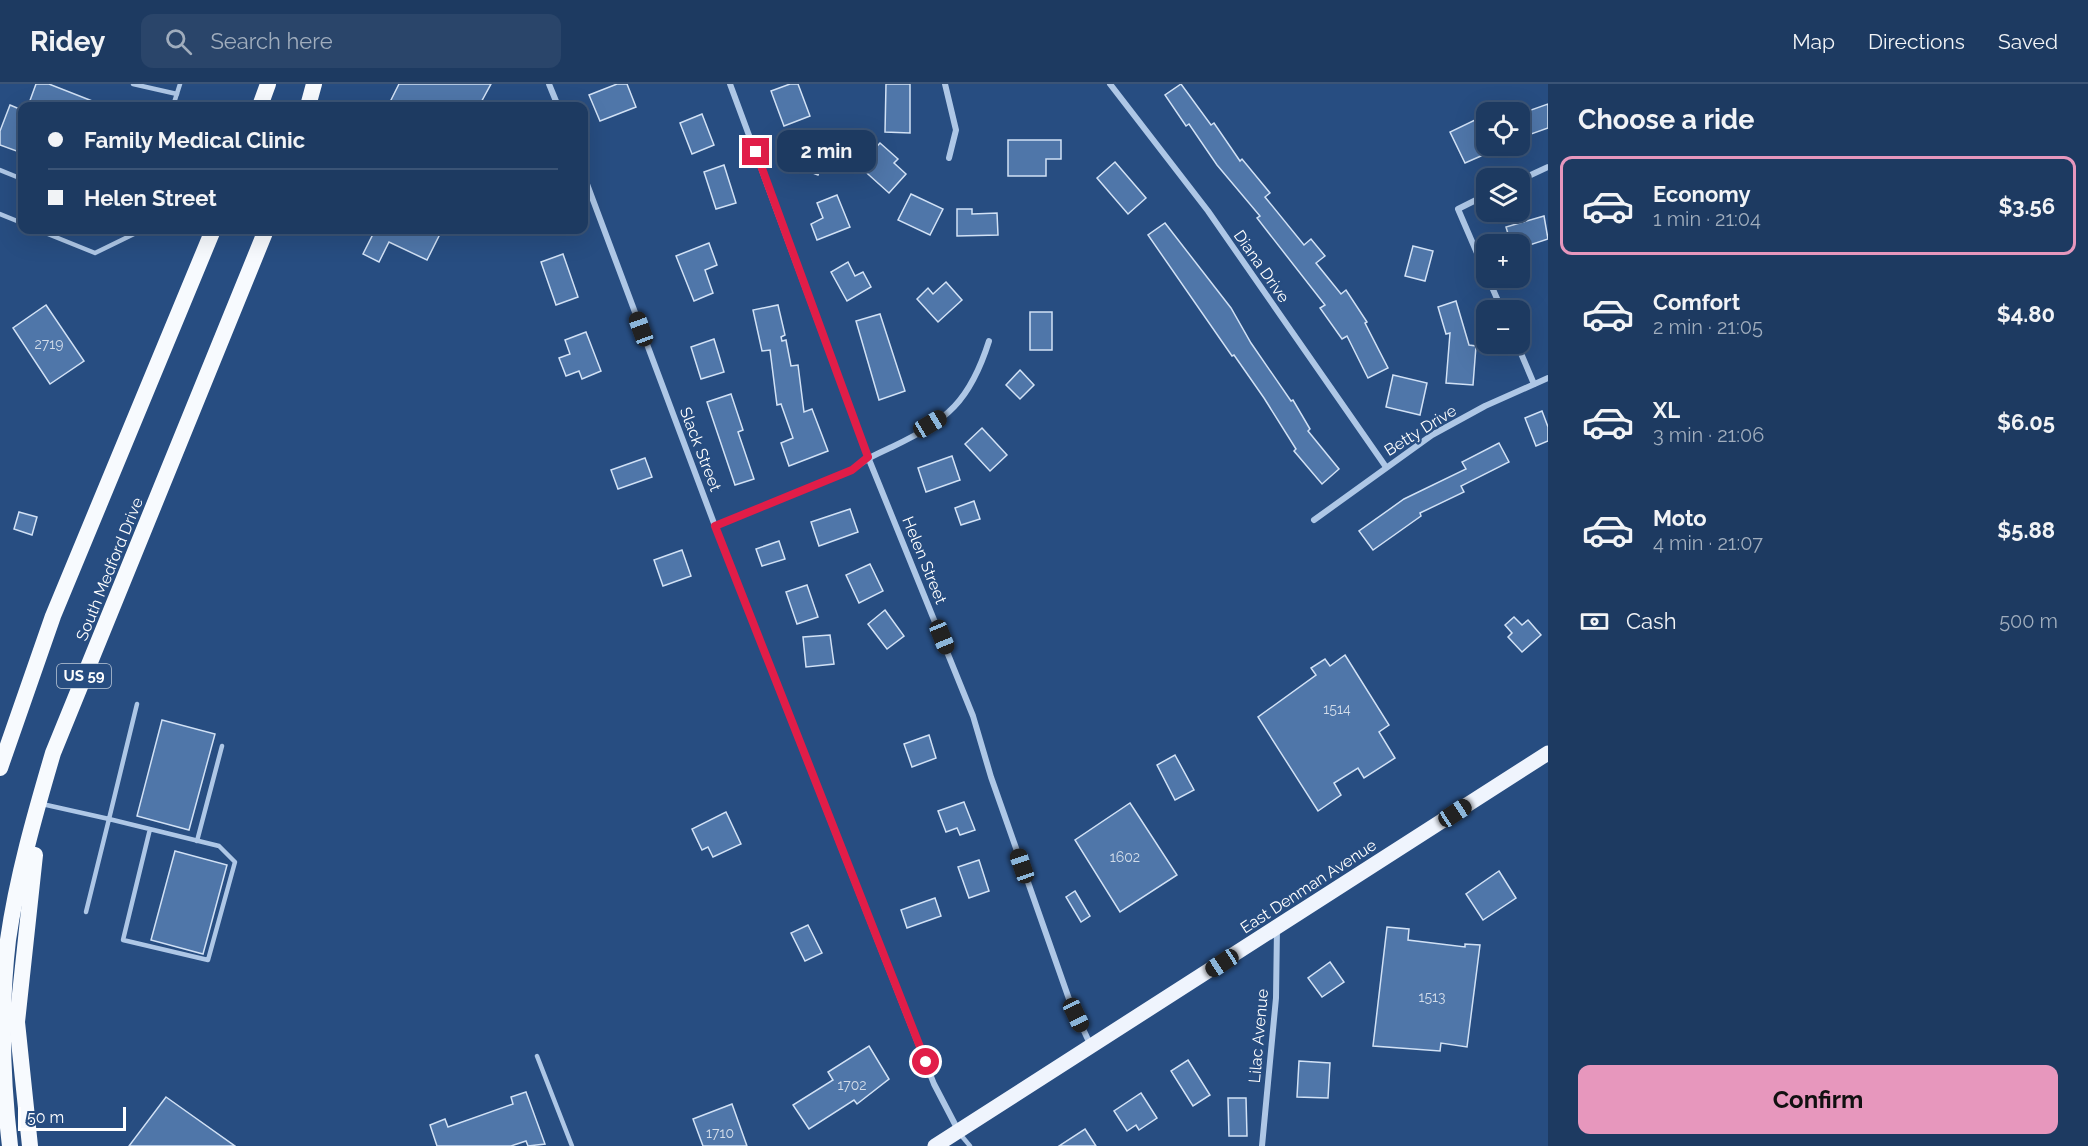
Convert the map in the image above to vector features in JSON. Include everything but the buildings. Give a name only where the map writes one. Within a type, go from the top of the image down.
[{"type":"highway","points":[[261,102],[268,84]]},
{"type":"highway","points":[[309,102],[314,84]]},
{"type":"highway","name":"South Medford Drive","points":[[0,768],[53,616],[211,234]]},
{"type":"highway","name":"South Medford Drive","points":[[10,1146],[4,1095],[3,1026],[8,941],[28,839],[53,753],[264,234]]},
{"type":"highway","points":[[30,1146],[17,1022],[25,930],[45,780]]},
{"type":"main road","name":"East Denman Avenue","points":[[935,1146],[1548,753]]},
{"type":"street","points":[[549,84],[556,102]]},
{"type":"street","name":"Helen Street","points":[[729,84],[868,457],[973,717],[991,777],[1069,999],[1092,1047]]},
{"type":"street","points":[[945,84],[956,130],[949,158]]},
{"type":"street","name":"Diana Drive","points":[[1110,84],[1208,212],[1386,468]]},
{"type":"street","points":[[1530,175],[1548,167]]},
{"type":"street","name":"Slack Street","points":[[588,187],[715,526],[934,1084],[958,1131]]},
{"type":"street","points":[[1476,200],[1458,209],[1476,251]]},
{"type":"street","points":[[715,526],[852,470],[868,457],[892,447],[947,414],[969,392],[979,373],[989,341]]},
{"type":"street","points":[[1521,354],[1534,384]]},
{"type":"street","name":"Betty Drive","points":[[1314,520],[1432,435],[1548,378]]},
{"type":"street","name":"Lilac Avenue","points":[[1262,1146],[1276,998],[1278,928]]},
{"type":"lane","points":[[133,84],[177,94]]},
{"type":"lane","points":[[174,102],[180,84]]},
{"type":"lane","points":[[0,170],[18,177]]},
{"type":"lane","points":[[0,214],[18,221]]},
{"type":"lane","points":[[48,234],[95,253],[134,234]]},
{"type":"lane","points":[[86,912],[137,704]]},
{"type":"lane","points":[[197,841],[222,746]]},
{"type":"lane","points":[[42,804],[109,819],[150,829],[197,841],[219,846],[235,862],[208,960],[123,940],[150,829]]},
{"type":"lane","points":[[537,1056],[572,1146]]},
{"type":"lane","points":[[958,1131],[970,1146]]},
{"type":"route","points":[[756,152],[868,457],[852,470],[715,526],[926,1062]]}]
